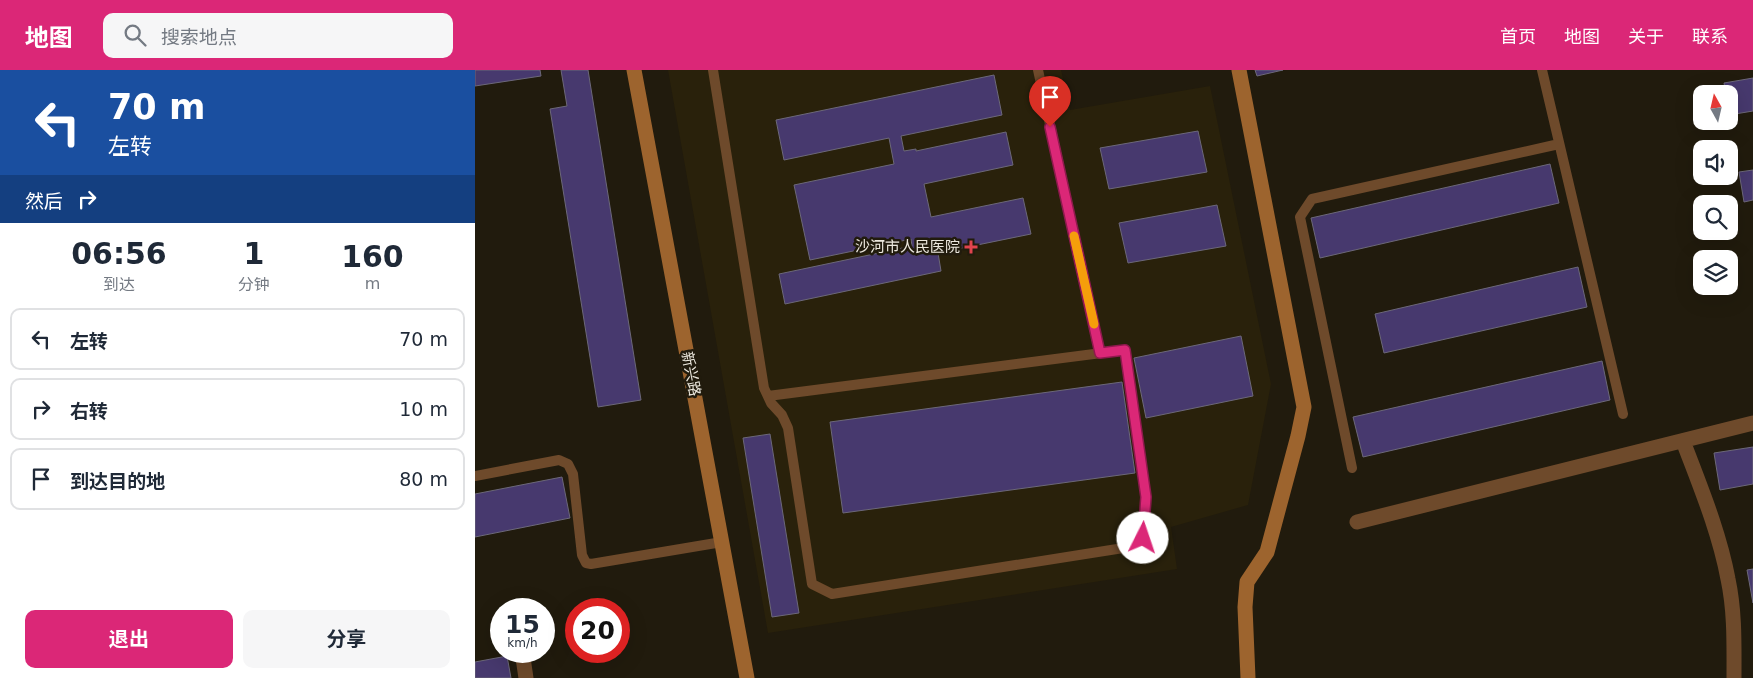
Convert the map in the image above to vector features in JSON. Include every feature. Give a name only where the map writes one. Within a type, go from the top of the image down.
[{"type":"street","name":"新兴路","points":[[634,70],[747,678]]},
{"type":"street","points":[[1239,70],[1304,407],[1267,552],[1247,582],[1245,607],[1248,678]]},
{"type":"street","points":[[1357,522],[1753,423]]},
{"type":"street","points":[[1683,441],[1716,529],[1728,578],[1734,630],[1734,678]]},
{"type":"street","points":[[524,663],[526,678]]},
{"type":"lane","points":[[713,70],[764,388],[767,396],[771,403],[782,415],[788,428],[812,584],[832,594],[1136,546],[1143,538],[1146,497],[1125,350],[767,396]]},
{"type":"lane","points":[[1038,70],[1100,353]]},
{"type":"lane","points":[[1542,70],[1623,414]]},
{"type":"lane","points":[[1352,468],[1300,217],[1306,206],[1312,199],[1559,144]]},
{"type":"lane","points":[[475,476],[559,460],[568,464],[573,474],[582,555],[586,563],[591,564],[722,542]]},
{"type":"shaded area","name":"沙河市人民医院","points":[[668,70],[1061,70],[1070,110],[1210,86],[1271,384],[1248,505],[1171,527],[1177,569],[768,633]]},
{"type":"building","points":[[475,70],[540,70],[541,76],[475,86]]},
{"type":"building","points":[[561,70],[588,70],[641,400],[598,407],[550,109],[567,106]]},
{"type":"building","points":[[1255,70],[1283,70],[1257,76]]},
{"type":"building","points":[[994,75],[1002,115],[901,136],[904,151],[916,149],[916,151],[1006,132],[1013,165],[924,184],[931,217],[1023,198],[1031,234],[938,253],[941,271],[785,304],[779,274],[912,246],[911,239],[810,260],[794,185],[894,164],[889,138],[784,160],[776,120]]},
{"type":"building","points":[[1753,78],[1753,111],[1738,114],[1738,85],[1724,85],[1724,83]]},
{"type":"building","points":[[1198,131],[1207,172],[1109,189],[1100,148]]},
{"type":"building","points":[[1550,164],[1559,203],[1320,258],[1311,218]]},
{"type":"building","points":[[1753,170],[1753,200],[1744,202],[1739,172]]},
{"type":"building","points":[[1217,205],[1226,246],[1128,263],[1119,223]]},
{"type":"building","points":[[1578,267],[1587,307],[1384,353],[1375,314]]},
{"type":"building","points":[[1241,336],[1253,396],[1146,418],[1134,358]]},
{"type":"building","points":[[1602,361],[1610,400],[1363,457],[1353,417]]},
{"type":"building","points":[[1122,382],[1135,473],[843,513],[830,422]]},
{"type":"building","points":[[770,434],[799,613],[772,617],[743,438]]},
{"type":"building","points":[[1753,447],[1753,484],[1720,490],[1714,453]]},
{"type":"building","points":[[562,477],[570,518],[475,537],[475,494]]},
{"type":"building","points":[[1753,569],[1753,603],[1747,570]]},
{"type":"building","points":[[490,659],[490,663],[508,663],[511,678],[475,678],[475,662]]},
{"type":"slow traffic","points":[[1074,236],[1094,324]]},
{"type":"place","name":"沙河市人民医院","points":[[971,247]]},
{"type":"route","points":[[1050,127],[1100,353],[1125,350],[1146,497],[1143,538]]}]
